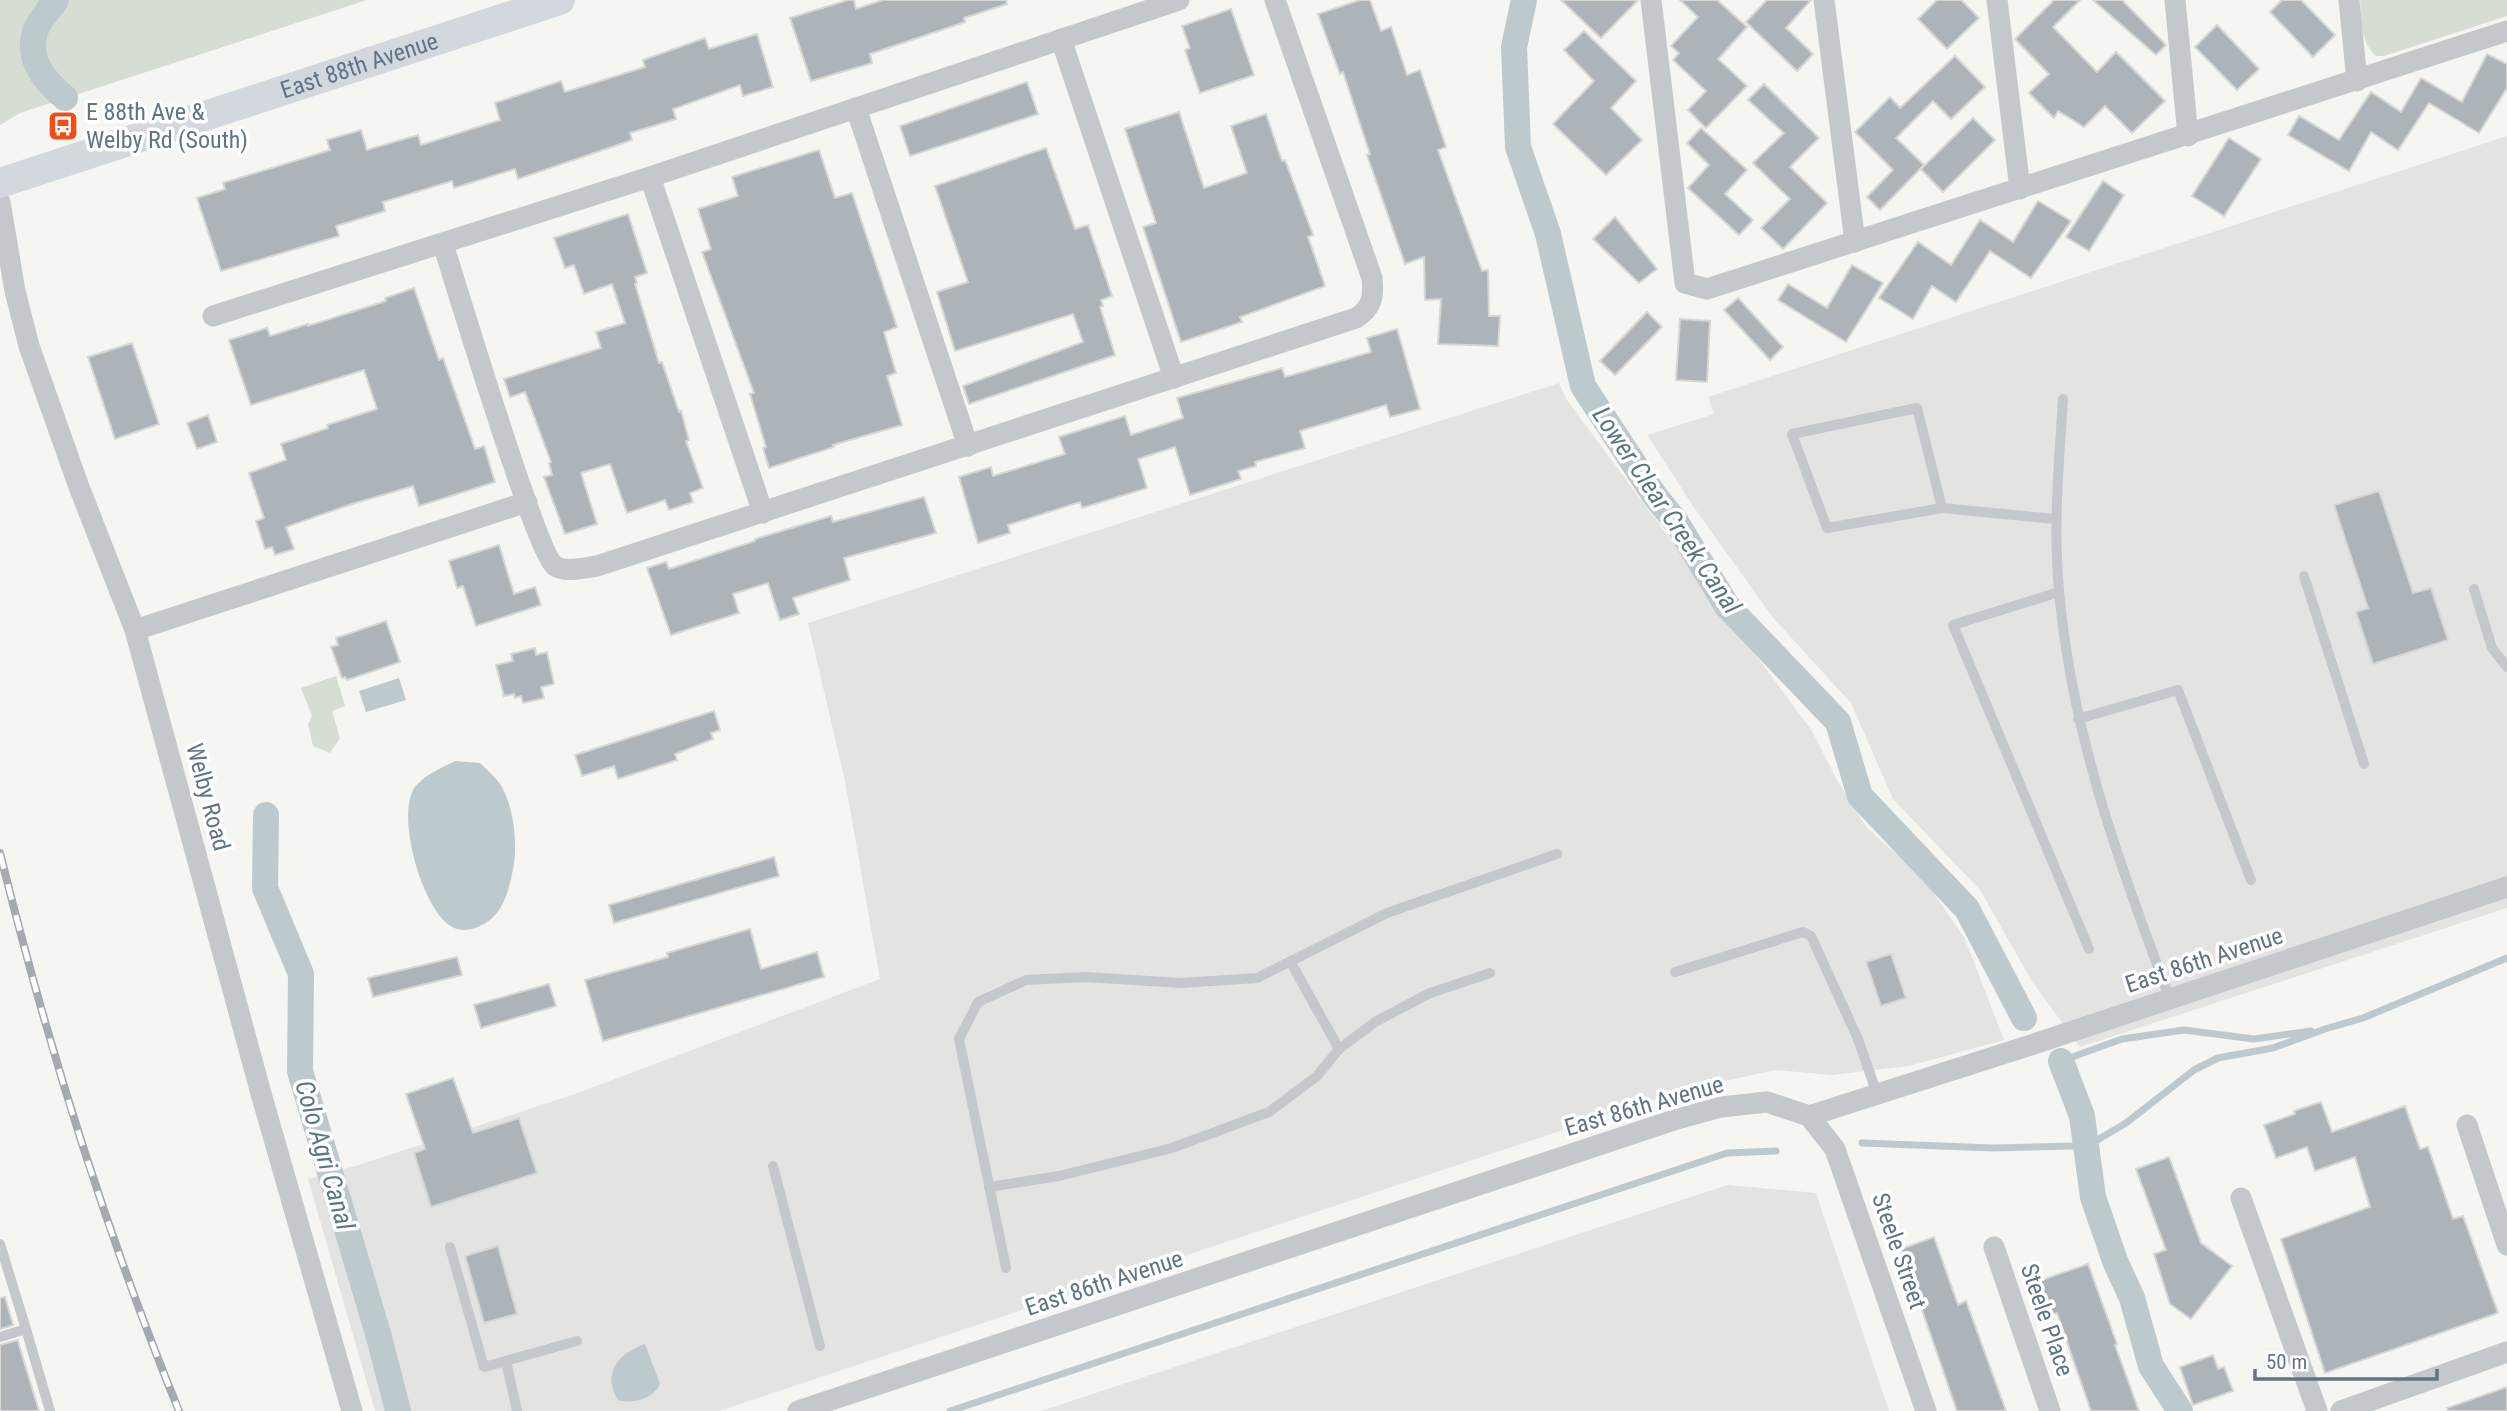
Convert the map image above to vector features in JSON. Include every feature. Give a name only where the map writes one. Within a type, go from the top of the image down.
[{"type":"main road","name":"East 88th Avenue","points":[[0,183],[561,0]]},
{"type":"street","points":[[213,316],[650,177],[1179,0]]},
{"type":"street","points":[[443,244],[547,556],[553,565],[576,570],[597,566],[1356,318],[1368,310],[1374,294],[1372,278],[1275,0]]},
{"type":"street","points":[[1651,0],[1685,283],[1707,289],[2507,31]]},
{"type":"street","points":[[1824,0],[1855,242]]},
{"type":"street","points":[[1997,0],[2020,189]]},
{"type":"street","points":[[2175,0],[2188,136]]},
{"type":"street","points":[[2348,0],[2357,81]]},
{"type":"street","points":[[1061,39],[1174,378]]},
{"type":"street","points":[[856,108],[968,446]]},
{"type":"street","points":[[650,177],[763,513]]},
{"type":"street","name":"Welby Road","points":[[0,202],[15,291],[29,346],[79,488],[135,630],[262,1097],[352,1411]]},
{"type":"street","points":[[135,630],[527,502]]},
{"type":"street","name":"East 86th Avenue","points":[[798,1411],[1674,1121],[1721,1107],[1767,1102],[1809,1116],[2507,887]]},
{"type":"street","name":"Steele Street","points":[[1809,1116],[1835,1149],[1926,1411]]},
{"type":"street","points":[[2467,1125],[2507,1245]]},
{"type":"street","points":[[2241,1198],[2317,1411]]},
{"type":"street","name":"Steele Place","points":[[1994,1247],[2050,1411]]},
{"type":"street","points":[[2342,1411],[2507,1352]]},
{"type":"lane","points":[[2063,399],[2055,519],[2059,592],[2078,719],[2122,870],[2170,999]]},
{"type":"lane","points":[[1942,508],[1917,408],[1792,435],[1827,528],[1942,508],[2055,519]]},
{"type":"lane","points":[[2304,576],[2364,764]]},
{"type":"lane","points":[[2474,589],[2492,648],[2507,667]]},
{"type":"lane","points":[[2059,592],[1953,625],[2089,949]]},
{"type":"lane","points":[[2078,719],[2178,690],[2251,880]]},
{"type":"lane","points":[[1006,1268],[959,1040],[978,1002],[1026,980],[1086,977],[1181,983],[1257,978],[1387,913],[1557,854]]},
{"type":"lane","points":[[1675,972],[1803,932],[1811,936],[1858,1039],[1877,1094]]},
{"type":"lane","points":[[1290,961],[1339,1049]]},
{"type":"lane","points":[[989,1187],[1059,1175],[1172,1148],[1269,1112],[1317,1076],[1339,1049],[1375,1022],[1430,993],[1490,973]]},
{"type":"lane","points":[[774,1166],[820,1346]]},
{"type":"lane","points":[[0,1244],[50,1411]]},
{"type":"lane","points":[[450,1247],[484,1367],[576,1341]]},
{"type":"lane","points":[[0,1337],[26,1329]]},
{"type":"lane","points":[[506,1361],[517,1411]]},
{"type":"shaded area","points":[[0,0],[367,0],[20,113],[0,125]]},
{"type":"shaded area","points":[[2360,0],[2507,0],[2507,16],[2384,56],[2376,56],[2364,37]]},
{"type":"shaded area","points":[[2507,136],[2507,908],[2080,1047],[2033,983],[1980,890],[1893,799],[1851,703],[1774,619],[1693,506],[1647,435],[1714,414],[1708,397]]},
{"type":"shaded area","points":[[1559,383],[1567,400],[1812,731],[1838,782],[1867,828],[1924,879],[1965,939],[2004,1040],[1909,1066],[1832,1075],[1774,1070],[1680,1091],[719,1411],[375,1411],[308,1179],[359,1165],[578,1093],[880,979],[845,781],[808,623]]},
{"type":"shaded area","points":[[336,676],[345,706],[332,711],[340,738],[330,753],[313,746],[308,724],[312,716],[301,688]]},
{"type":"shaded area","points":[[399,678],[406,700],[366,712],[359,691]]},
{"type":"shaded area","points":[[455,761],[480,763],[494,776],[504,791],[510,808],[515,837],[514,864],[502,905],[483,925],[462,930],[449,925],[429,899],[414,859],[408,818],[415,787],[428,775]]},
{"type":"shaded area","points":[[1727,1185],[1816,1193],[1889,1411],[1041,1411]]},
{"type":"shaded area","points":[[645,1344],[660,1384],[653,1393],[642,1399],[630,1402],[618,1400],[611,1381],[615,1365],[627,1353]]},
{"type":"building","points":[[854,0],[856,9],[883,0],[1006,0],[1007,4],[964,18],[965,22],[870,54],[872,63],[811,81],[790,18]]},
{"type":"building","points":[[1360,0],[1370,0],[1381,31],[1391,27],[1407,75],[1420,70],[1446,147],[1438,150],[1482,271],[1488,270],[1489,316],[1500,316],[1498,346],[1438,344],[1441,299],[1425,300],[1424,257],[1405,264],[1367,155],[1370,154],[1343,72],[1340,74],[1318,14]]},
{"type":"building","points":[[1561,0],[1638,0],[1601,38]]},
{"type":"building","points":[[1680,0],[1717,0],[1747,27],[1718,59],[1747,86],[1706,128],[1688,110],[1706,91],[1673,60],[1679,53],[1671,46],[1698,17]]},
{"type":"building","points":[[1767,0],[1811,0],[1786,28],[1813,54],[1797,71],[1746,22]]},
{"type":"building","points":[[1937,0],[1961,0],[1979,18],[1947,49],[1918,19]]},
{"type":"building","points":[[2054,0],[2080,0],[2053,27],[2097,72],[2116,52],[2165,101],[2132,133],[2105,106],[2084,127],[2058,111],[2054,118],[2029,93],[2049,74],[2015,39]]},
{"type":"building","points":[[2093,0],[2122,0],[2166,45],[2156,55]]},
{"type":"building","points":[[2282,0],[2301,0],[2335,35],[2313,57],[2270,12]]},
{"type":"building","points":[[1231,9],[1254,75],[1200,93],[1185,50],[1190,48],[1182,26]]},
{"type":"building","points":[[2217,25],[2259,69],[2237,90],[2195,47]]},
{"type":"building","points":[[1584,31],[1636,81],[1611,108],[1642,140],[1606,175],[1553,124],[1594,81],[1564,50]]},
{"type":"building","points":[[757,34],[773,87],[743,96],[740,85],[673,109],[676,119],[630,133],[632,140],[518,179],[515,169],[454,188],[452,181],[383,202],[385,211],[336,226],[339,236],[221,271],[197,198],[225,189],[223,183],[330,150],[327,140],[361,130],[367,150],[418,135],[421,145],[500,120],[495,103],[561,81],[565,92],[645,67],[643,60],[705,38],[709,49]]},
{"type":"building","points":[[2487,54],[2507,64],[2507,88],[2479,133],[2429,103],[2398,150],[2371,132],[2349,171],[2288,135],[2299,116],[2339,140],[2371,92],[2401,112],[2421,78],[2462,102]]},
{"type":"building","points":[[1955,56],[1985,87],[1951,119],[1933,101],[1896,138],[1924,165],[1880,210],[1867,197],[1893,170],[1855,132],[1890,97],[1900,108]]},
{"type":"building","points":[[1027,82],[1038,114],[910,156],[900,126]]},
{"type":"building","points":[[1764,84],[1819,138],[1790,167],[1827,203],[1783,249],[1761,228],[1790,199],[1753,163],[1784,133],[1748,100]]},
{"type":"building","points":[[1179,112],[1204,188],[1247,173],[1231,126],[1266,114],[1282,161],[1285,160],[1313,235],[1308,237],[1325,286],[1240,317],[1242,322],[1181,342],[1143,227],[1156,223],[1125,129]]},
{"type":"building","points":[[1973,118],[1995,140],[1943,192],[1921,169]]},
{"type":"building","points":[[1701,128],[1747,170],[1725,194],[1753,220],[1739,235],[1688,188],[1709,165],[1687,143]]},
{"type":"building","points":[[2229,138],[2261,159],[2224,216],[2192,196]]},
{"type":"building","points":[[1046,148],[1075,229],[1088,225],[1112,296],[1101,300],[1103,306],[1100,307],[1115,355],[969,404],[963,386],[1083,342],[1073,314],[955,351],[937,292],[968,282],[935,186]]},
{"type":"building","points":[[819,150],[835,198],[852,193],[897,327],[884,332],[896,373],[887,376],[902,425],[833,445],[834,447],[769,468],[763,448],[766,447],[750,394],[754,393],[702,252],[711,249],[698,209],[738,196],[732,177]]},
{"type":"building","points":[[2103,181],[2124,195],[2089,251],[2066,237]]},
{"type":"building","points":[[2038,201],[2071,221],[2031,278],[1990,251],[1956,302],[1932,286],[1913,319],[1879,298],[1918,242],[1951,265],[1980,220],[2013,242]]},
{"type":"building","points":[[628,214],[647,273],[635,277],[635,284],[659,363],[662,362],[679,412],[681,411],[689,440],[686,441],[703,488],[690,493],[693,502],[669,510],[665,500],[627,513],[610,464],[581,473],[597,524],[565,534],[544,477],[552,475],[551,462],[525,392],[510,397],[504,379],[601,348],[596,332],[625,323],[612,284],[584,294],[574,265],[565,268],[554,238]]},
{"type":"building","points":[[1615,217],[1657,269],[1639,283],[1593,239]]},
{"type":"building","points":[[1852,265],[1883,283],[1846,342],[1778,300],[1788,284],[1827,308]]},
{"type":"building","points":[[414,288],[439,360],[443,358],[475,449],[484,446],[495,482],[419,506],[413,486],[352,504],[286,527],[294,549],[275,555],[272,547],[265,549],[256,521],[264,518],[249,473],[286,460],[281,444],[377,409],[364,370],[251,405],[229,340],[267,328],[270,336],[308,326],[386,301],[385,298]]},
{"type":"building","points":[[1738,298],[1783,347],[1770,360],[1724,310]]},
{"type":"building","points":[[1647,312],[1662,327],[1615,375],[1600,361]]},
{"type":"building","points":[[1680,319],[1710,321],[1707,382],[1676,380]]},
{"type":"building","points":[[1397,329],[1420,409],[1390,417],[1386,405],[1300,431],[1305,448],[1255,462],[1256,466],[1238,471],[1241,479],[1190,495],[1175,447],[1138,459],[1147,488],[1082,508],[1080,502],[1008,525],[1010,533],[978,543],[959,477],[991,467],[993,476],[1065,454],[1059,437],[1125,416],[1131,435],[1183,418],[1177,398],[1282,368],[1285,377],[1371,352],[1367,338]]},
{"type":"building","points":[[132,343],[159,424],[115,439],[88,357]]},
{"type":"building","points":[[208,415],[217,442],[197,449],[187,423]]},
{"type":"building","points":[[2379,491],[2413,593],[2431,588],[2448,640],[2373,664],[2356,612],[2368,608],[2334,505]]},
{"type":"building","points":[[924,497],[936,533],[844,558],[850,580],[793,598],[799,614],[780,620],[768,583],[733,594],[739,613],[671,635],[647,568],[666,562],[669,569],[831,516],[833,522]]},
{"type":"building","points":[[499,545],[514,594],[535,587],[541,605],[476,626],[463,586],[457,588],[449,561]]},
{"type":"building","points":[[386,621],[400,662],[347,680],[342,678],[331,647],[338,645],[336,638]]},
{"type":"building","points":[[535,648],[536,655],[547,652],[554,684],[541,687],[544,698],[523,703],[521,696],[504,696],[496,665],[513,661],[511,654]]},
{"type":"building","points":[[714,711],[720,730],[711,733],[713,739],[675,754],[677,760],[618,779],[614,766],[582,776],[575,755]]},
{"type":"building","points":[[774,857],[779,876],[614,923],[609,905]]},
{"type":"building","points":[[750,929],[761,969],[817,952],[824,977],[603,1041],[585,980],[668,957],[667,953]]},
{"type":"building","points":[[1891,954],[1906,998],[1881,1006],[1866,962]]},
{"type":"building","points":[[457,957],[462,975],[373,997],[368,978]]},
{"type":"building","points":[[549,984],[556,1006],[481,1028],[474,1005]]},
{"type":"building","points":[[453,1078],[473,1133],[519,1118],[537,1173],[431,1207],[414,1153],[425,1149],[406,1094]]},
{"type":"building","points":[[2321,1102],[2332,1132],[2405,1106],[2420,1149],[2428,1147],[2453,1219],[2463,1216],[2498,1313],[2325,1373],[2281,1239],[2370,1207],[2355,1157],[2315,1171],[2307,1147],[2276,1158],[2264,1125]]},
{"type":"building","points":[[2169,1157],[2201,1243],[2232,1266],[2191,1319],[2170,1304],[2154,1254],[2166,1250],[2136,1169]]},
{"type":"building","points":[[1934,1237],[1958,1305],[1966,1301],[2006,1411],[1957,1411],[1901,1249]]},
{"type":"building","points":[[498,1246],[517,1314],[484,1323],[465,1256]]},
{"type":"building","points":[[2088,1264],[2139,1411],[2091,1411],[2057,1313],[2047,1316],[2036,1282]]},
{"type":"building","points":[[5,1297],[13,1325],[0,1329],[0,1298]]},
{"type":"building","points":[[18,1340],[39,1411],[0,1411],[0,1345]]},
{"type":"building","points":[[2213,1355],[2218,1369],[2224,1367],[2233,1391],[2193,1405],[2180,1367]]},
{"type":"building","points":[[2507,1387],[2507,1411],[2448,1411],[2447,1408]]},
{"type":"waterway","name":"Colo Agri Canal","points":[[56,0],[37,28],[33,52],[45,77],[65,98]]},
{"type":"waterway","name":"Lower Clear Creek Canal","points":[[1524,0],[1514,47],[1518,147],[1548,234],[1583,386],[1655,496],[1676,522],[1727,606],[1838,722],[1860,796],[1967,909],[2024,1018]]},
{"type":"waterway","name":"Colo Agri Canal","points":[[266,815],[265,888],[301,974],[300,1071],[379,1337],[398,1411]]},
{"type":"waterway","points":[[1862,1143],[1993,1148],[2073,1146],[2099,1139],[2126,1123],[2194,1070],[2218,1058],[2273,1048],[2363,1018],[2507,958]]},
{"type":"waterway","points":[[2061,1061],[2122,1039],[2184,1030],[2254,1039],[2311,1031]]},
{"type":"waterway","name":"Lower Clear Creek Canal","points":[[2061,1061],[2082,1116],[2093,1197],[2115,1261],[2132,1298],[2151,1366],[2180,1411]]},
{"type":"waterway","points":[[950,1411],[1727,1153],[1776,1151]]},
{"type":"railway","points":[[0,853],[37,995],[79,1135],[126,1274],[179,1411]]},
{"type":"place","name":"E 88th Ave & Welby Rd (South)","points":[[63,126]]}]
